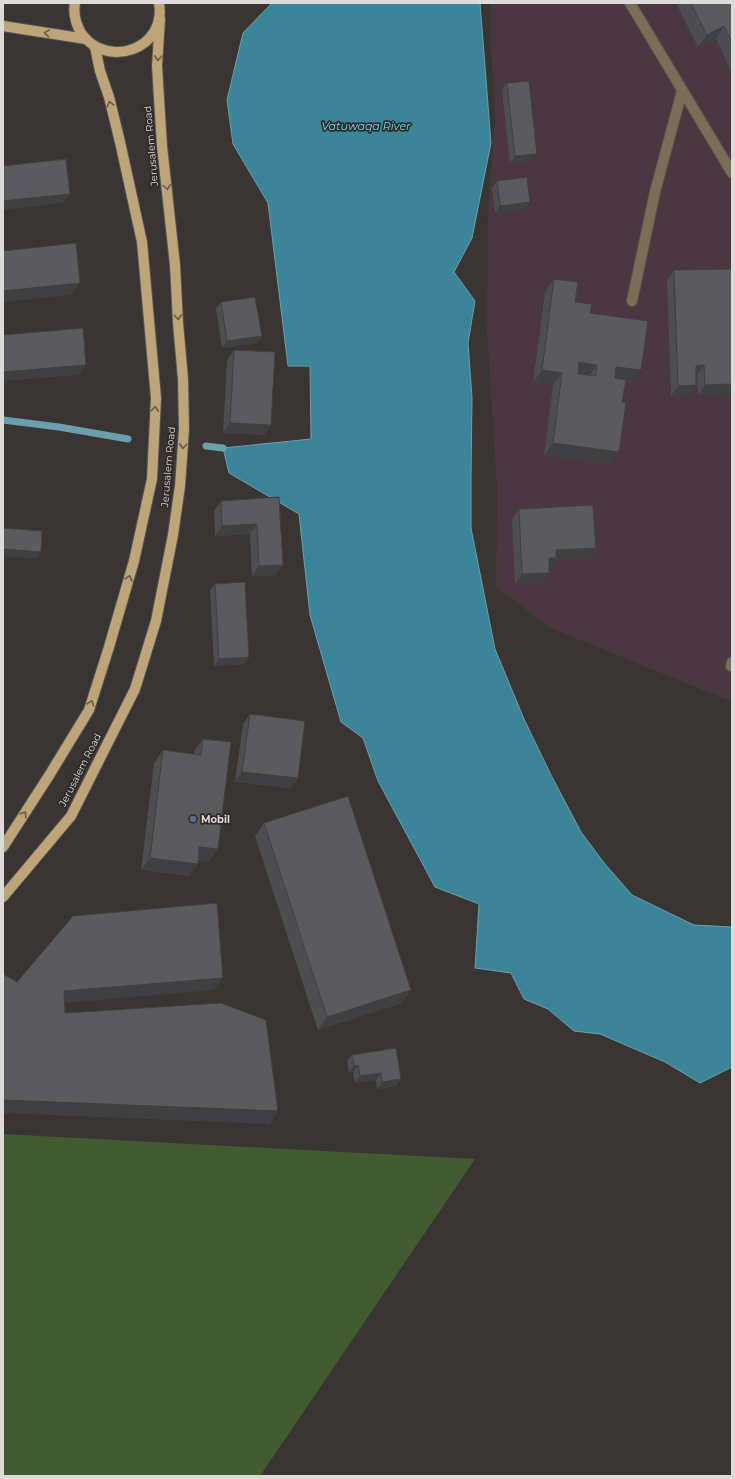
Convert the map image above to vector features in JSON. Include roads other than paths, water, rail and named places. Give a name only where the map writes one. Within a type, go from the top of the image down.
[{"type":"main road","points":[[75,3],[75,18],[79,30],[86,39],[96,47],[108,52],[122,52],[135,49],[146,42],[155,31],[162,9]]},
{"type":"main road","name":"Jerusalem Road","points":[[3,897],[71,816],[135,689],[156,621],[173,535],[180,486],[184,430],[183,379],[175,265],[162,146],[157,66],[162,9]]},
{"type":"main road","points":[[3,26],[86,39]]},
{"type":"main road","name":"Jerusalem Road","points":[[3,846],[50,774],[89,710],[134,561],[152,479],[156,398],[142,242],[109,97],[100,71],[96,47]]},
{"type":"lane","points":[[630,3],[732,173]]},
{"type":"lane","points":[[632,301],[655,192],[682,91]]},
{"type":"water","name":"Vatuwaqa River","points":[[272,3],[480,3],[491,143],[472,238],[454,272],[475,301],[468,343],[472,397],[471,528],[495,649],[524,719],[551,775],[581,832],[605,864],[632,895],[694,925],[732,927],[732,1067],[700,1083],[665,1062],[600,1034],[574,1031],[548,1009],[524,999],[511,973],[475,968],[479,904],[435,887],[378,781],[363,738],[341,722],[310,615],[299,514],[229,473],[223,448],[311,439],[310,366],[288,366],[268,203],[233,144],[227,100],[243,33]]},
{"type":"waterway","points":[[3,420],[59,427],[128,439]]},
{"type":"waterway","points":[[206,446],[223,448]]},
{"type":"place","name":"Mobil","points":[[193,819]]}]
